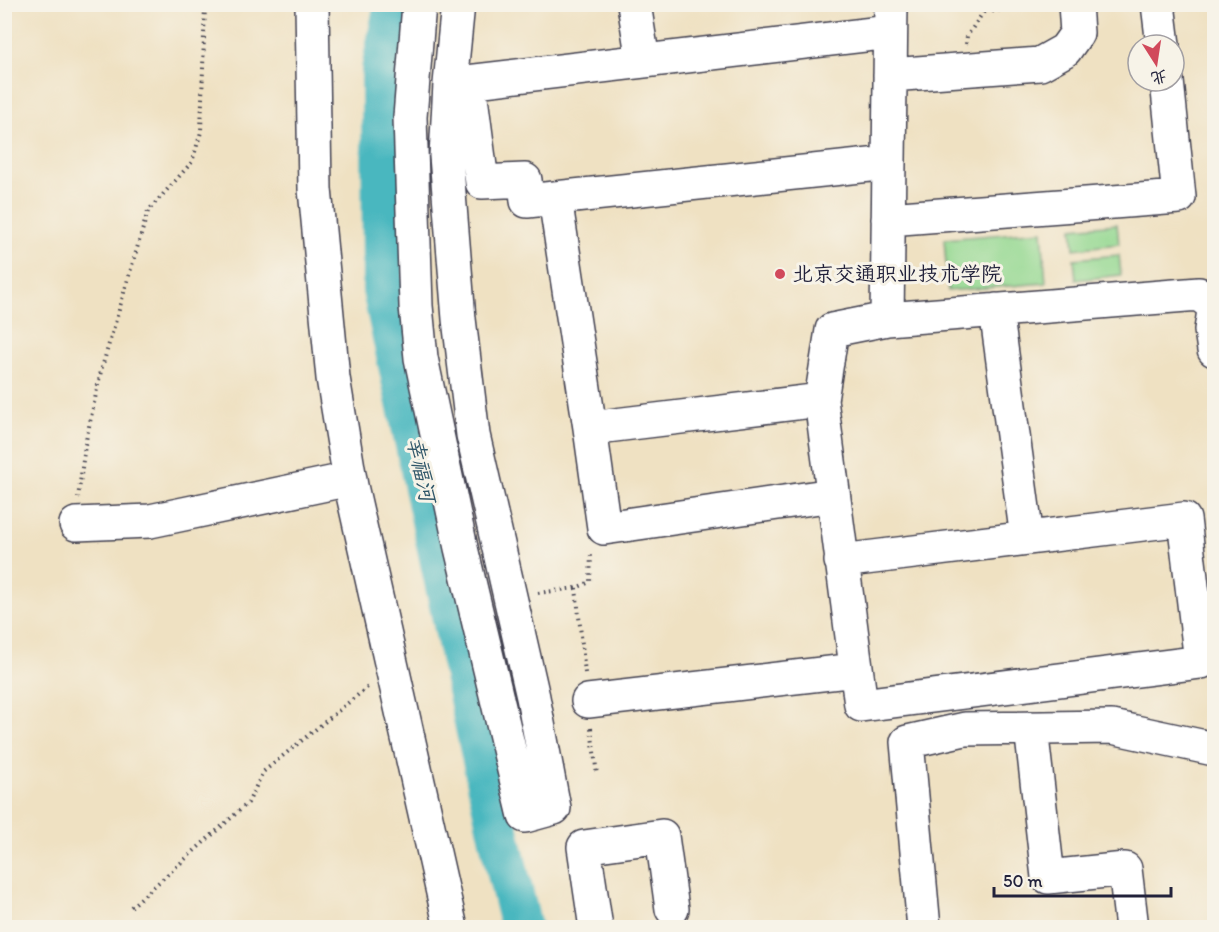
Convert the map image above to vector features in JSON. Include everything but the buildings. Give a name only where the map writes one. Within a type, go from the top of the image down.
[{"type":"street","points":[[312,4],[315,189],[333,378],[350,479],[452,927]]},
{"type":"street","points":[[419,4],[410,129],[417,320],[421,358],[452,506],[525,816],[554,807],[532,697],[473,435],[466,378],[446,156],[455,85],[458,4]]},
{"type":"street","points":[[634,4],[643,61]]},
{"type":"street","points":[[890,75],[1040,64],[1065,50],[1077,33],[1075,4]]},
{"type":"street","points":[[1158,4],[1162,33]]},
{"type":"street","points":[[413,86],[455,85],[643,61],[890,18],[886,319]]},
{"type":"street","points":[[455,85],[482,183],[525,180],[527,201],[889,163]]},
{"type":"street","points":[[888,219],[1179,197],[1168,93]]},
{"type":"street","points":[[555,198],[604,528],[833,495]]},
{"type":"street","points":[[841,561],[1184,519],[1202,662],[861,705],[841,561],[820,400],[832,330],[886,319],[1199,294],[1215,306]]},
{"type":"street","points":[[996,310],[1027,538]]},
{"type":"street","points":[[1215,311],[1211,330],[1215,350]]},
{"type":"street","points":[[417,320],[459,319]]},
{"type":"street","points":[[427,385],[466,378]]},
{"type":"street","points":[[590,428],[820,400]]},
{"type":"street","points":[[76,524],[150,521],[350,479]]},
{"type":"street","points":[[452,506],[488,498]]},
{"type":"street","points":[[482,634],[513,611]]},
{"type":"street","points":[[588,701],[856,670]]},
{"type":"street","points":[[924,927],[907,742],[965,729],[1112,728],[1215,749]]},
{"type":"street","points":[[1031,729],[1048,877],[1125,869],[1131,927]]},
{"type":"street","points":[[510,754],[542,747]]},
{"type":"street","points":[[596,927],[584,847],[662,836],[672,909]]},
{"type":"path","points":[[76,524],[79,483],[100,371],[148,211],[192,162],[201,132],[205,4]]},
{"type":"path","points":[[976,4],[990,12],[997,12],[1010,4]]},
{"type":"path","points":[[513,611],[590,582],[592,543],[604,528]]},
{"type":"path","points":[[576,588],[597,775]]},
{"type":"path","points":[[131,907],[249,803],[263,771],[363,689],[394,674]]},
{"type":"green space","points":[[1117,224],[1119,244],[1074,249],[1072,228]]},
{"type":"green space","points":[[1042,231],[1046,283],[948,291],[944,239]]},
{"type":"green space","points":[[1119,255],[1121,275],[1076,280],[1074,259]]},
{"type":"waterway","name":"幸福河","points":[[395,4],[382,70],[383,290],[500,840],[521,928]]},
{"type":"place","name":"北京交通职业技术学院","points":[[780,274]]}]
